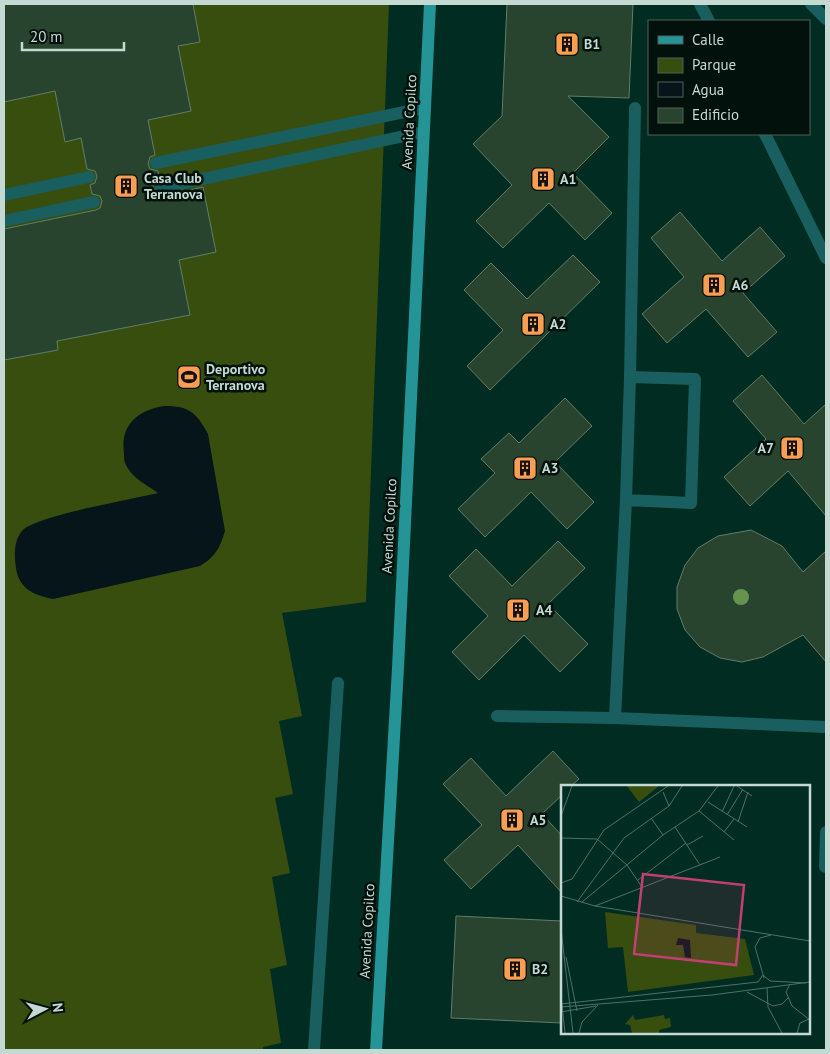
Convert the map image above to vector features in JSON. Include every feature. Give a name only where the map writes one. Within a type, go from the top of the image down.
[{"type":"main road","name":"Avenida Copilco","points":[[376,1050],[398,668],[430,4]]},
{"type":"street","points":[[701,4],[709,20]]},
{"type":"street","points":[[812,4],[826,19]]},
{"type":"street","points":[[156,163],[424,108]]},
{"type":"street","points":[[615,718],[626,500],[635,108]]},
{"type":"street","points":[[161,188],[423,132]]},
{"type":"street","points":[[765,135],[826,258]]},
{"type":"street","points":[[4,195],[89,177]]},
{"type":"street","points":[[4,221],[94,202]]},
{"type":"street","points":[[626,500],[691,503],[694,427],[695,379],[630,377]]},
{"type":"street","points":[[314,1050],[338,683]]},
{"type":"street","points":[[497,716],[615,718],[826,727]]},
{"type":"street","points":[[825,866],[826,832]]},
{"type":"green space","name":"Deportivo Terranova","points":[[4,4],[389,4],[366,602],[282,613],[302,716],[279,721],[293,794],[275,798],[290,873],[272,877],[287,965],[270,969],[281,1043],[263,1047],[263,1050],[4,1050]]},
{"type":"water","points":[[164,406],[180,407],[191,412],[200,420],[208,434],[225,531],[216,552],[200,566],[53,599],[28,590],[20,581],[15,563],[15,553],[19,535],[30,525],[64,514],[158,493],[140,481],[129,470],[124,461],[124,443],[128,427],[139,415]]},
{"type":"building","name":"Casa Club Terranova","points":[[4,4],[193,4],[200,42],[178,46],[191,111],[148,120],[155,155],[150,157],[148,164],[150,169],[158,171],[159,180],[153,185],[155,193],[163,196],[203,187],[216,252],[179,260],[190,315],[57,341],[58,350],[4,360],[4,229],[96,210],[100,208],[102,201],[100,196],[92,194],[90,185],[95,183],[97,176],[95,171],[87,169],[81,138],[65,142],[55,91],[4,102]]},
{"type":"building","points":[[507,4],[633,4],[629,98],[568,96],[609,137],[573,173],[612,213],[585,240],[549,203],[503,248],[476,221],[512,185],[473,144],[502,116]]},
{"type":"building","name":"A6","points":[[680,212],[722,261],[760,227],[785,256],[743,293],[777,332],[748,357],[706,309],[667,343],[642,314],[684,277],[651,238]]},
{"type":"building","name":"A2","points":[[573,255],[600,282],[490,390],[467,366],[503,330],[464,290],[491,263],[527,299]]},
{"type":"building","name":"A7","points":[[762,375],[804,424],[826,404],[826,516],[788,471],[750,506],[724,477],[766,439],[733,401]]},
{"type":"building","name":"A3","points":[[565,398],[592,426],[555,462],[594,502],[567,529],[531,492],[485,537],[458,509],[495,473],[481,459],[509,433],[519,443]]},
{"type":"building","points":[[751,530],[782,546],[803,572],[826,551],[826,662],[803,635],[763,657],[742,662],[720,658],[700,647],[685,630],[677,609],[677,587],[685,565],[698,548],[718,536]]},
{"type":"building","name":"A4","points":[[558,541],[585,568],[548,604],[588,644],[560,672],[524,635],[479,680],[452,652],[488,616],[449,576],[476,549],[512,586]]},
{"type":"building","name":"A5","points":[[553,751],[579,779],[572,785],[561,785],[561,796],[542,814],[561,835],[561,892],[518,845],[471,889],[444,860],[482,825],[443,784],[471,758],[506,796]]},
{"type":"building","name":"B2","points":[[456,916],[561,921],[561,1023],[451,1018]]},
{"type":"place","name":"B1","points":[[567,44]]},
{"type":"place","name":"A1","points":[[543,179]]},
{"type":"place","name":"Casa Club Terranova","points":[[126,186]]},
{"type":"place","name":"A6","points":[[714,285]]},
{"type":"place","name":"A2","points":[[533,324]]},
{"type":"place","name":"Deportivo Terranova","points":[[189,377]]},
{"type":"place","name":"A7","points":[[792,448]]},
{"type":"place","name":"A3","points":[[525,468]]},
{"type":"place","name":"A4","points":[[518,610]]},
{"type":"place","name":"A5","points":[[512,820]]},
{"type":"place","name":"B2","points":[[515,969]]}]
